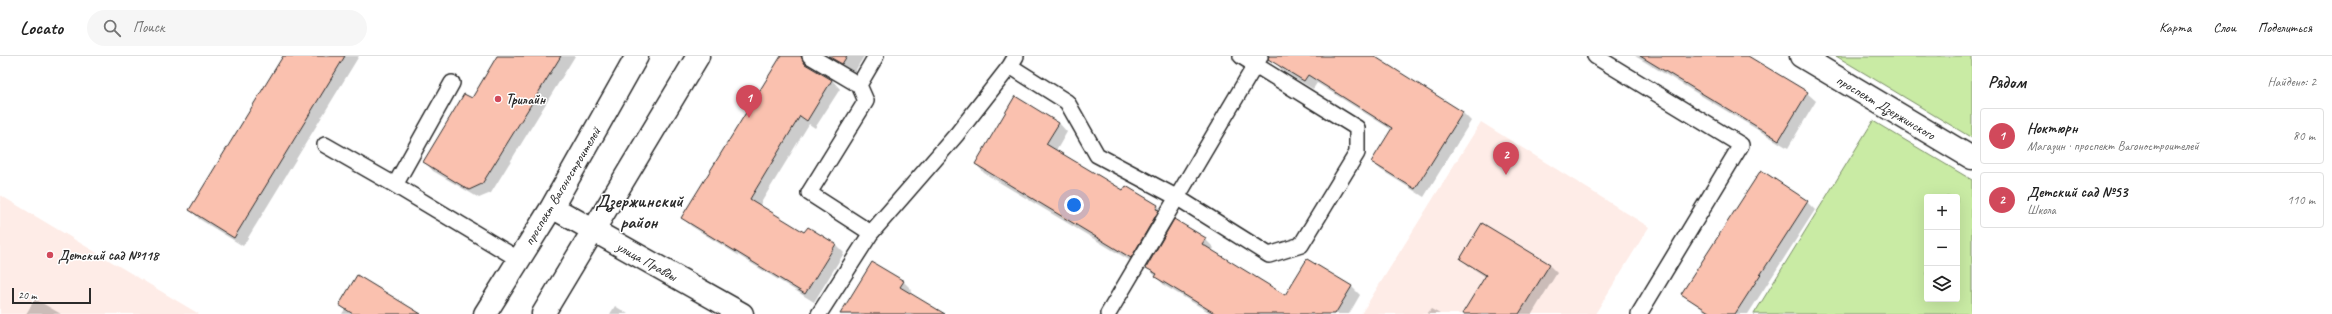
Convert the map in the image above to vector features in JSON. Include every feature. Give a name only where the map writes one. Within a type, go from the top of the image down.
[{"type":"main road","name":"проспект Вагоностроителей","points":[[485,314],[518,258],[552,207],[636,56]]},
{"type":"main road","points":[[543,314],[698,56]]},
{"type":"main road","name":"проспект Дзержинского","points":[[1800,56],[1972,158]]},
{"type":"main road","name":"улица Правды","points":[[552,207],[742,314]]},
{"type":"lane","points":[[810,56],[859,85],[866,101],[809,193],[871,233]]},
{"type":"lane","points":[[859,85],[876,56]]},
{"type":"lane","points":[[818,314],[871,233],[957,134],[1013,61],[1067,102],[1097,155],[1178,198],[1270,255],[1301,244],[1357,153],[1357,128],[1258,60],[1241,56]]},
{"type":"lane","points":[[1595,56],[1740,145],[1639,314]]},
{"type":"lane","points":[[1108,314],[1178,198],[1258,60]]},
{"type":"lane","points":[[396,185],[452,83]]},
{"type":"lane","points":[[325,145],[396,185],[518,258]]},
{"type":"shaded area","points":[[1481,122],[1649,227],[1595,314],[1361,314]]},
{"type":"shaded area","name":"Детский сад №118","points":[[0,195],[199,314],[0,314]]},
{"type":"green space","points":[[1836,56],[1972,56],[1972,138]]},
{"type":"green space","points":[[1873,121],[1972,180],[1972,314],[1754,314]]},
{"type":"building","points":[[283,56],[345,56],[234,238],[189,210]]},
{"type":"building","points":[[497,56],[561,56],[482,184],[469,190],[423,162],[464,94],[472,98]]},
{"type":"building","points":[[781,56],[801,56],[805,64],[832,80],[807,121],[800,116],[750,199],[804,232],[808,227],[836,244],[805,294],[681,218]]},
{"type":"building","points":[[828,56],[847,56],[842,64]]},
{"type":"building","points":[[1269,56],[1374,56],[1463,112],[1415,189],[1371,162],[1392,128],[1308,75],[1304,81],[1268,59]]},
{"type":"building","points":[[1640,56],[1748,56],[1808,92],[1779,140]]},
{"type":"building","points":[[1015,96],[1059,123],[1046,144],[1123,190],[1126,186],[1158,205],[1156,209],[1159,210],[1131,258],[975,164]]},
{"type":"building","points":[[1761,170],[1808,201],[1735,314],[1712,314],[1681,294]]},
{"type":"building","points":[[1174,219],[1206,238],[1202,244],[1285,295],[1307,259],[1352,286],[1335,314],[1216,314],[1155,277],[1157,274],[1146,268]]},
{"type":"building","points":[[1482,223],[1550,264],[1519,314],[1462,314],[1486,275],[1460,259]]},
{"type":"building","points":[[872,262],[904,281],[900,287],[945,314],[840,314]]},
{"type":"building","points":[[357,275],[421,314],[353,314],[339,305]]},
{"type":"place","name":"Трилайн","points":[[498,99]]},
{"type":"place","name":"Ноктюрн","points":[[749,118]]},
{"type":"place","name":"Детский сад №53","points":[[1506,175]]},
{"type":"place","name":"Детский сад №118","points":[[50,255]]},
{"type":"district","name":"Дзержинский район","points":[[639,211]]}]
